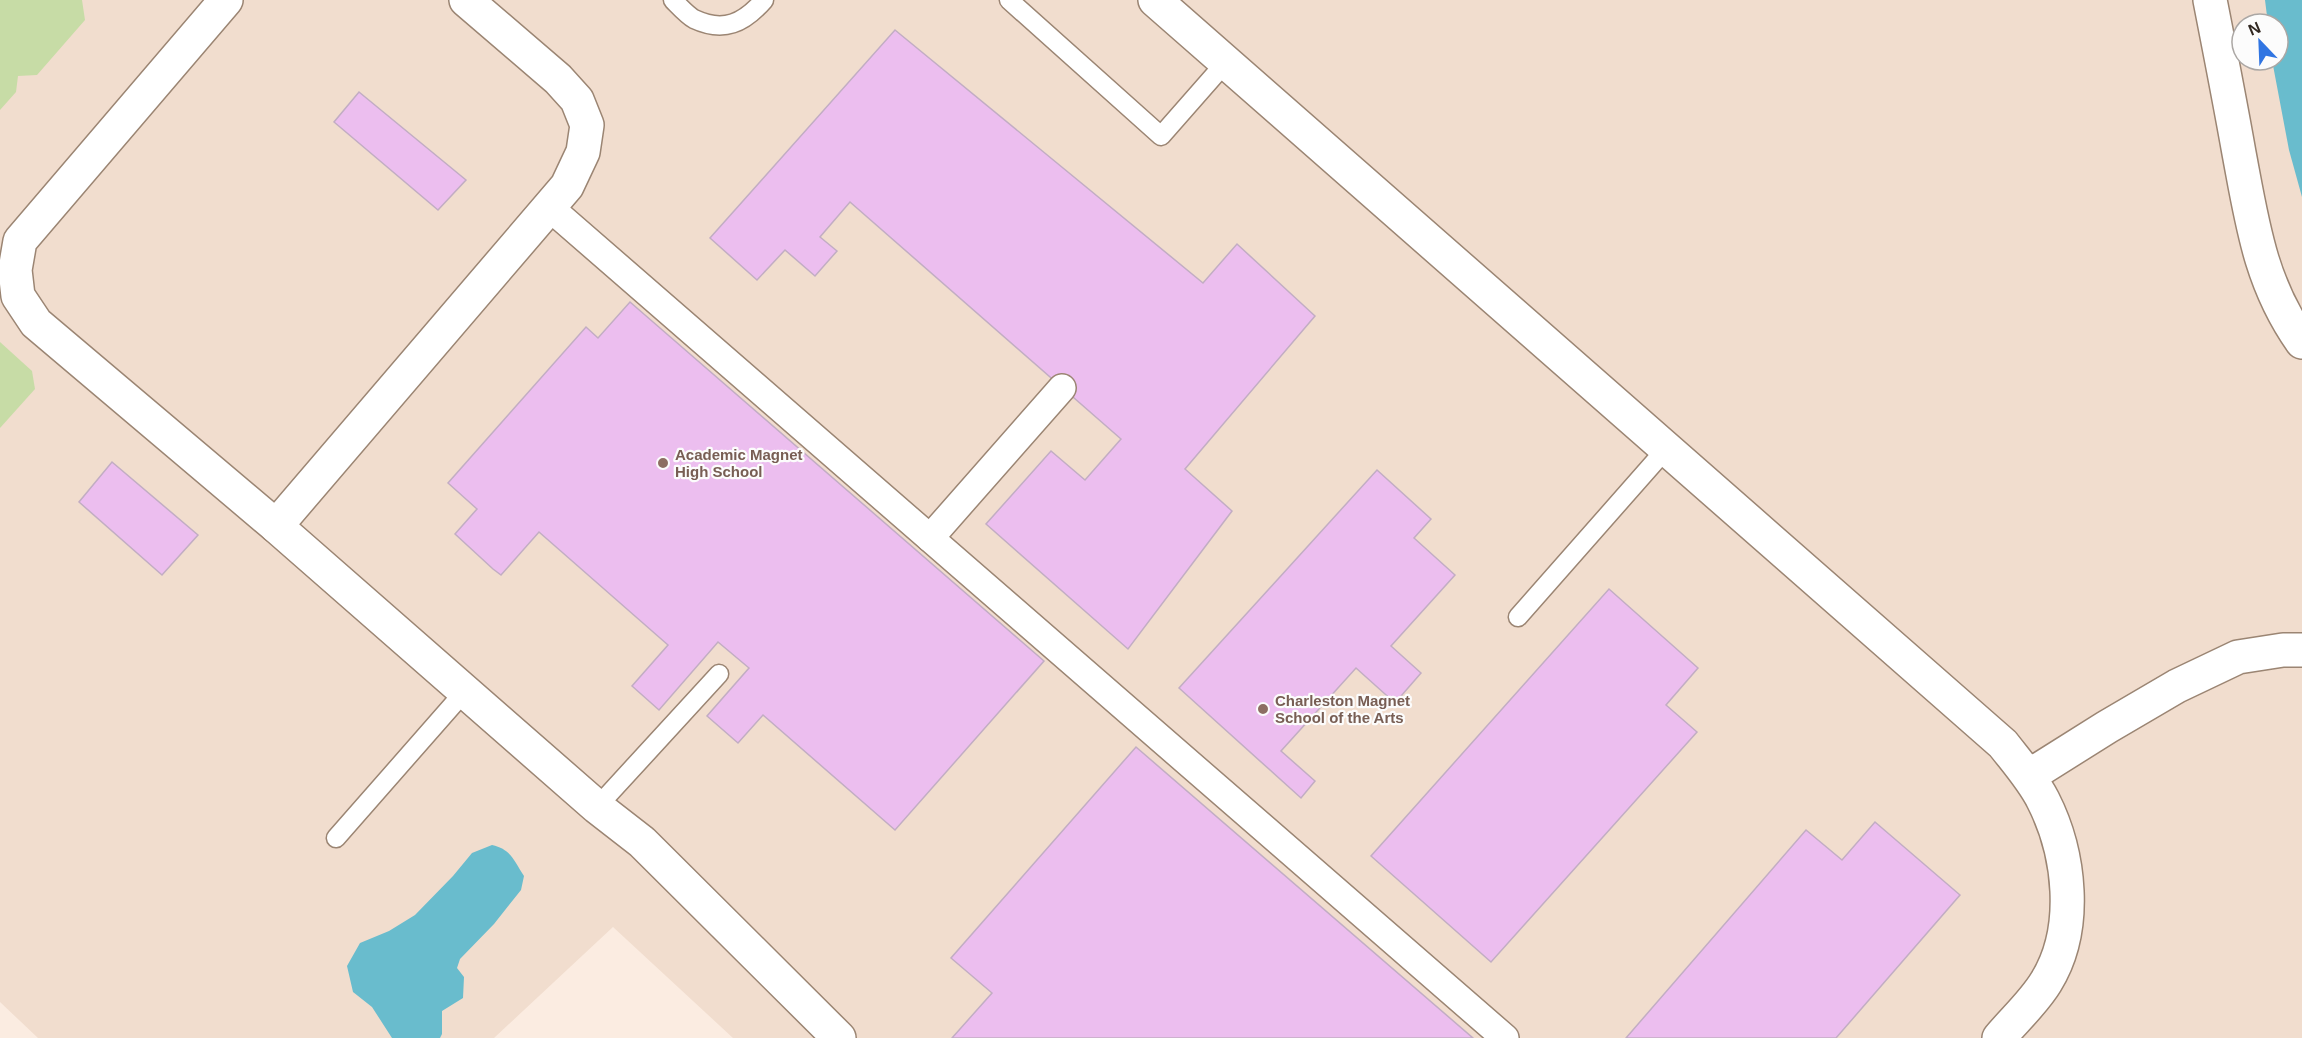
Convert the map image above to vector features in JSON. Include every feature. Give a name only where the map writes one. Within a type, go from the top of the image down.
[{"type":"street","points":[[226,0],[20,241],[15,270],[18,296],[36,323],[276,526],[597,807],[642,842],[839,1038]]},
{"type":"street","points":[[276,526],[567,186],[583,152],[586,125],[578,100],[558,79],[466,0]]},
{"type":"street","points":[[1155,0],[2003,744],[2029,776],[2044,800],[2061,848],[2068,897],[2061,948],[2046,981],[1999,1038]]},
{"type":"street","points":[[2211,0],[2256,243],[2269,285],[2285,318],[2302,342]]},
{"type":"street","points":[[549,207],[1505,1038]]},
{"type":"street","points":[[930,538],[1062,388]]},
{"type":"street","points":[[2029,776],[2177,686],[2238,657],[2283,650],[2302,650]]},
{"type":"lane","points":[[673,0],[693,18],[719,26],[737,24],[764,0]]},
{"type":"lane","points":[[1009,0],[1161,136],[1226,62]]},
{"type":"lane","points":[[1518,617],[1666,449]]},
{"type":"lane","points":[[597,807],[719,674]]},
{"type":"lane","points":[[336,838],[465,691]]},
{"type":"shaded area","points":[[0,0],[2302,0],[2302,1038],[733,1038],[613,927],[494,1038],[38,1038],[0,1002]]},
{"type":"green space","points":[[0,0],[82,0],[85,20],[37,75],[18,76],[16,92],[0,110]]},
{"type":"green space","points":[[0,342],[32,371],[35,389],[0,428]]},
{"type":"water","points":[[2265,0],[2302,0],[2302,197],[2289,150],[2274,72],[2290,72],[2290,12],[2266,12]]},
{"type":"water","points":[[492,845],[504,849],[524,876],[521,890],[494,924],[460,959],[457,968],[464,977],[463,998],[442,1011],[440,1038],[392,1038],[372,1007],[353,992],[347,966],[360,943],[389,931],[415,915],[472,853]]},
{"type":"building","points":[[895,30],[1203,283],[1237,244],[1315,316],[1185,469],[1232,511],[1128,649],[986,524],[1051,451],[1085,480],[1121,439],[850,202],[820,237],[837,251],[815,276],[785,250],[757,280],[710,238]]},
{"type":"building","points":[[359,92],[466,180],[438,210],[334,122]]},
{"type":"building","points":[[630,302],[1044,661],[895,830],[763,715],[738,743],[707,716],[749,668],[718,642],[659,710],[632,686],[668,645],[539,532],[501,575],[455,534],[477,509],[448,483],[586,327],[598,338]]},
{"type":"building","points":[[112,462],[198,535],[162,575],[79,502]]},
{"type":"building","points":[[1377,470],[1431,519],[1414,538],[1455,575],[1391,646],[1421,673],[1395,703],[1356,668],[1281,751],[1315,781],[1301,798],[1179,688]]},
{"type":"building","points":[[1609,589],[1698,668],[1666,705],[1697,732],[1491,962],[1371,856]]},
{"type":"building","points":[[1136,747],[1473,1038],[952,1038],[992,993],[951,958]]},
{"type":"building","points":[[1875,822],[1960,895],[1836,1038],[1626,1038],[1806,830],[1842,860]]},
{"type":"place","name":"Academic Magnet High School","points":[[663,463]]},
{"type":"place","name":"Charleston Magnet School of the Arts","points":[[1263,709]]}]
